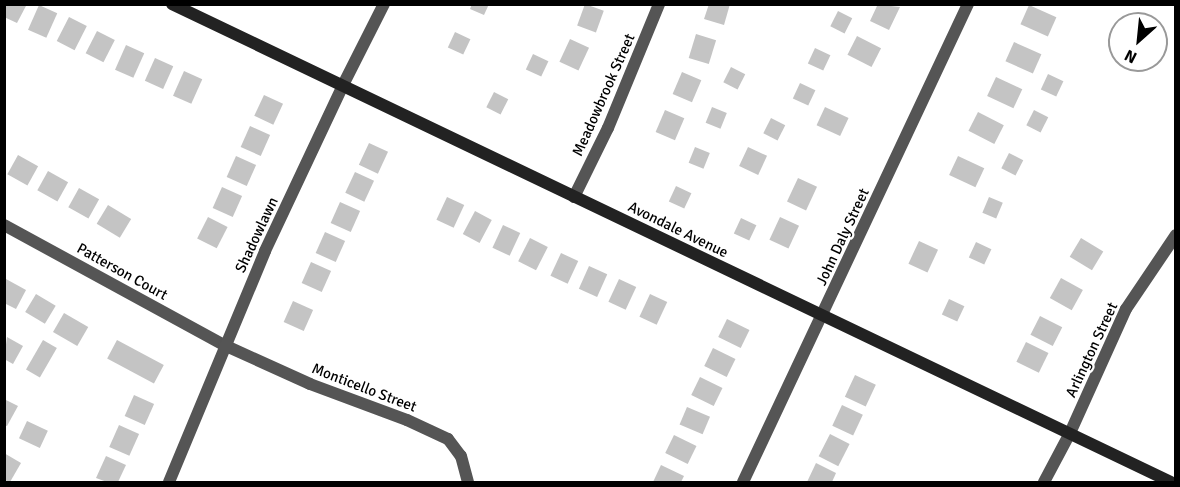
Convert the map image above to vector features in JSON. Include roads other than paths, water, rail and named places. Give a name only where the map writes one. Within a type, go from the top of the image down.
[{"type":"street","name":"Avondale Avenue","points":[[172,4],[1171,483]]},
{"type":"street","name":"Shadowlawn","points":[[169,483],[224,345],[342,87],[384,4]]},
{"type":"street","name":"Meadowbrook Street","points":[[574,197],[608,128],[659,4]]},
{"type":"street","name":"John Daly Street","points":[[743,483],[968,4]]},
{"type":"street","name":"Patterson Court","points":[[4,225],[224,345]]},
{"type":"street","name":"Arlington Street","points":[[1044,483],[1070,433],[1126,309],[1176,235]]},
{"type":"street","name":"Monticello Street","points":[[224,345],[310,384],[407,420],[448,439],[461,456],[468,483]]}]
